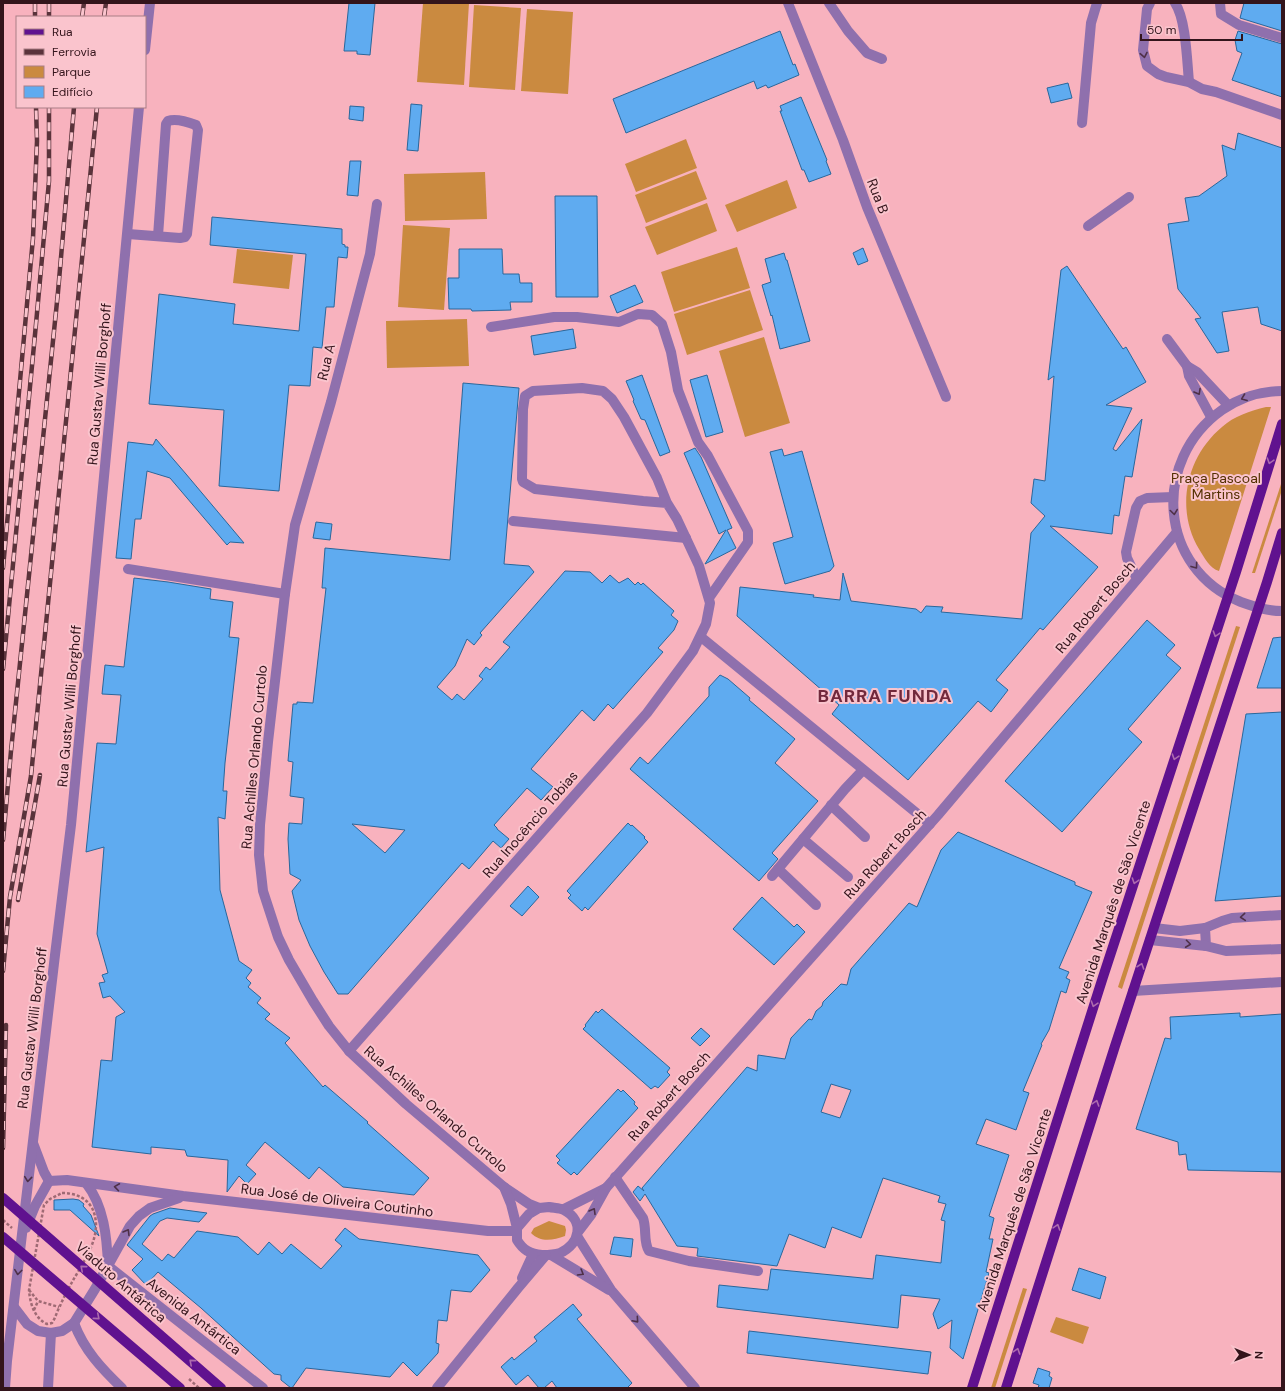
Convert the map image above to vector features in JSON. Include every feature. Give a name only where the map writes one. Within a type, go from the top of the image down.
[{"type":"main road","name":"Avenida Marquês de São Vicente","points":[[972,1388],[1052,1135],[1228,597],[1282,424]]},
{"type":"main road","points":[[1006,1388],[1282,533]]},
{"type":"main road","name":"Viaduto Antártica","points":[[3,1198],[221,1388]]},
{"type":"main road","points":[[3,1238],[180,1388]]},
{"type":"street","points":[[146,41],[150,3]]},
{"type":"street","name":"Rua B","points":[[788,3],[843,140],[867,207],[946,397]]},
{"type":"street","points":[[829,3],[848,31],[867,53],[882,59]]},
{"type":"street","points":[[1082,123],[1091,23],[1097,3]]},
{"type":"street","points":[[1150,3],[1147,9],[1143,50],[1147,66],[1158,74],[1166,77],[1189,82],[1202,89],[1216,92],[1282,115]]},
{"type":"street","points":[[1175,3],[1179,10],[1184,33],[1189,82]]},
{"type":"street","points":[[1220,3],[1220,14],[1239,25],[1282,38]]},
{"type":"street","name":"Rua Gustav Willi Borghoff","points":[[5,1388],[32,1141],[71,825],[139,108]]},
{"type":"street","points":[[128,234],[180,238],[185,237],[187,234],[198,130],[196,125],[189,122],[172,120],[168,121],[166,124],[158,236]]},
{"type":"street","points":[[1088,226],[1129,197]]},
{"type":"street","name":"Rua A","points":[[295,525],[331,402],[370,254],[377,204]]},
{"type":"street","points":[[491,327],[554,317],[577,317],[619,322],[638,314],[652,315],[662,324],[671,352],[678,390],[698,442],[708,456],[748,531],[748,542],[709,600]]},
{"type":"street","points":[[1167,339],[1187,366],[1197,372],[1228,405]]},
{"type":"street","points":[[1187,366],[1189,376],[1212,417]]},
{"type":"street","points":[[667,503],[643,502],[535,489],[523,482],[523,409],[525,396],[533,391],[582,388],[603,391],[612,398],[657,478],[667,503],[675,514],[702,574],[709,600]]},
{"type":"street","points":[[1282,391],[1258,394],[1243,398],[1228,405],[1212,417],[1191,441],[1177,470],[1173,497],[1177,532],[1185,551],[1196,569],[1210,584],[1228,597],[1258,609],[1282,611]]},
{"type":"street","points":[[1137,579],[1127,558],[1126,552],[1136,508],[1140,501],[1147,498],[1173,497]]},
{"type":"street","points":[[513,521],[686,538]]},
{"type":"street","name":"Rua Achilles Orlando Curtolo","points":[[295,525],[284,594],[260,825],[259,855],[263,891],[278,937],[289,960],[313,1001],[329,1026],[349,1051],[406,1104],[504,1187],[529,1204],[539,1208]]},
{"type":"street","name":"Rua Robert Bosch","points":[[578,1234],[591,1215],[606,1188],[615,1177],[930,824],[1177,532]]},
{"type":"street","points":[[128,569],[284,594]]},
{"type":"street","name":"Rua Inocêncio Tobias","points":[[349,1051],[647,713],[693,651],[701,637],[706,624],[709,600]]},
{"type":"street","points":[[701,637],[930,824]]},
{"type":"street","points":[[816,905],[775,873],[831,805],[863,770]]},
{"type":"street","points":[[831,805],[865,837]]},
{"type":"street","points":[[803,839],[848,877]]},
{"type":"street","points":[[1154,928],[1180,931],[1205,928],[1232,918],[1282,915]]},
{"type":"street","points":[[1205,928],[1206,946]]},
{"type":"street","points":[[1150,940],[1206,946],[1226,950],[1282,949]]},
{"type":"street","points":[[1133,991],[1282,982]]},
{"type":"street","points":[[32,1141],[48,1181]]},
{"type":"street","points":[[615,1177],[643,1218],[645,1224],[646,1246],[649,1251],[690,1261],[758,1271]]},
{"type":"street","points":[[14,1307],[27,1324],[38,1331],[51,1333],[62,1331],[74,1323],[108,1266],[104,1226],[94,1195],[86,1182],[67,1180],[48,1181]]},
{"type":"street","points":[[22,1237],[35,1206],[48,1181]]},
{"type":"street","name":"Rua José de Oliveira Coutinho","points":[[86,1182],[183,1196],[488,1232],[517,1233]]},
{"type":"street","name":"Rua Achilles Orlando Curtolo","points":[[504,1187],[511,1204],[517,1233]]},
{"type":"street","name":"Rua Robert Bosch","points":[[564,1209],[606,1188]]},
{"type":"street","name":"Rua José de Oliveira Coutinho","points":[[108,1266],[130,1226],[139,1216],[150,1208],[183,1196]]},
{"type":"street","points":[[578,1234],[568,1248],[560,1253],[549,1255],[533,1254],[526,1251],[517,1233],[529,1214],[539,1208],[549,1207],[564,1209],[577,1223],[578,1234],[611,1290],[695,1388]]},
{"type":"street","points":[[518,1288],[533,1254]]},
{"type":"street","points":[[437,1388],[518,1288],[549,1255]]},
{"type":"street","points":[[549,1255],[611,1290]]},
{"type":"street","name":"Avenida Antártica","points":[[108,1266],[262,1388]]},
{"type":"street","points":[[74,1323],[80,1338],[94,1360],[102,1370],[122,1388]]},
{"type":"street","points":[[48,1388],[51,1333]]},
{"type":"path","points":[[29,1290],[38,1301],[59,1307]]},
{"type":"green space","points":[[423,3],[469,3],[464,85],[417,82]]},
{"type":"green space","points":[[474,5],[521,8],[515,90],[469,87]]},
{"type":"green space","points":[[527,9],[573,12],[568,94],[521,91]]},
{"type":"green space","points":[[686,139],[697,168],[636,192],[625,164]]},
{"type":"green space","points":[[696,171],[707,199],[646,223],[635,195]]},
{"type":"green space","points":[[485,172],[487,219],[405,221],[404,174]]},
{"type":"green space","points":[[787,180],[797,208],[737,232],[725,205]]},
{"type":"green space","points":[[707,203],[717,231],[657,255],[645,227]]},
{"type":"green space","points":[[403,225],[450,228],[444,310],[398,307]]},
{"type":"green space","points":[[737,247],[750,288],[674,312],[661,272]]},
{"type":"green space","points":[[237,249],[293,255],[289,289],[233,283]]},
{"type":"green space","points":[[750,290],[763,330],[687,355],[674,314]]},
{"type":"green space","points":[[467,319],[469,366],[387,368],[386,321]]},
{"type":"green space","points":[[764,337],[790,423],[745,437],[719,351]]},
{"type":"green space","name":"Praça Pascoal Martins","points":[[1271,407],[1219,571],[1213,568],[1205,559],[1192,534],[1187,517],[1186,501],[1188,484],[1200,453],[1210,439],[1222,427],[1242,414]]},
{"type":"green space","points":[[1282,481],[1282,490],[1255,573],[1252,573]]},
{"type":"green space","points":[[1236,626],[1240,627],[1122,989],[1118,987]]},
{"type":"green space","points":[[549,1221],[565,1226],[565,1236],[547,1240],[539,1238],[531,1233],[534,1228]]},
{"type":"green space","points":[[1023,1288],[1027,1289],[995,1388],[991,1388]]},
{"type":"green space","points":[[1056,1317],[1089,1327],[1083,1344],[1050,1332]]},
{"type":"building","points":[[349,3],[375,3],[370,55],[357,54],[357,51],[344,51]]},
{"type":"building","points":[[1244,3],[1282,3],[1282,31],[1240,18]]},
{"type":"building","points":[[780,31],[793,65],[795,64],[799,75],[768,88],[766,85],[757,89],[754,81],[626,133],[613,99]]},
{"type":"building","points":[[1238,31],[1282,44],[1282,97],[1232,80],[1242,53],[1237,51],[1235,40]]},
{"type":"building","points":[[1068,83],[1072,98],[1051,103],[1047,88]]},
{"type":"building","points":[[801,97],[827,160],[826,161],[831,174],[809,182],[804,170],[802,170],[780,111],[782,111],[780,106]]},
{"type":"building","points":[[411,104],[422,105],[418,151],[407,150]]},
{"type":"building","points":[[350,106],[364,107],[363,121],[349,119]]},
{"type":"building","points":[[1238,133],[1282,148],[1282,331],[1261,324],[1258,307],[1222,312],[1229,351],[1217,353],[1195,319],[1201,318],[1178,289],[1168,224],[1189,221],[1185,198],[1199,196],[1227,176],[1222,145],[1235,150]]},
{"type":"building","points":[[350,161],[361,161],[358,196],[347,195]]},
{"type":"building","points":[[555,196],[597,196],[598,297],[556,297]]},
{"type":"building","points":[[212,217],[342,229],[342,244],[345,245],[345,247],[348,247],[347,258],[338,257],[334,307],[326,307],[322,348],[313,347],[310,386],[289,385],[279,491],[219,486],[224,410],[149,404],[159,294],[235,304],[233,324],[299,331],[306,254],[210,245]]},
{"type":"building","points":[[863,248],[868,261],[858,265],[853,253]]},
{"type":"building","points":[[459,249],[502,249],[503,274],[519,274],[520,283],[532,283],[532,302],[510,302],[511,310],[472,311],[471,309],[449,309],[448,278],[459,278]]},
{"type":"building","points":[[784,253],[810,341],[780,349],[772,315],[771,316],[762,285],[771,282],[765,259]]},
{"type":"building","points":[[1067,266],[1123,349],[1126,347],[1146,382],[1106,405],[1132,408],[1113,449],[1116,451],[1142,419],[1132,477],[1125,476],[1119,516],[1114,515],[1112,534],[1050,526],[1098,567],[1043,630],[1040,628],[996,680],[1008,690],[991,712],[978,701],[908,780],[832,714],[839,705],[737,616],[740,587],[814,595],[813,597],[840,600],[843,573],[851,601],[916,609],[921,613],[926,606],[943,607],[941,612],[1022,619],[1031,533],[1045,516],[1031,503],[1034,479],[1045,481],[1054,376],[1048,380],[1061,270]]},
{"type":"building","points":[[635,285],[643,302],[617,313],[610,296]]},
{"type":"building","points":[[573,329],[576,348],[534,355],[531,336]]},
{"type":"building","points":[[642,375],[670,452],[660,456],[645,420],[641,419],[626,381]]},
{"type":"building","points":[[707,375],[723,432],[706,437],[690,380]]},
{"type":"building","points":[[463,383],[519,388],[504,564],[529,566],[534,572],[480,633],[482,635],[474,645],[467,639],[455,666],[437,687],[452,700],[457,694],[464,700],[483,679],[479,676],[486,667],[490,670],[510,647],[503,642],[565,571],[590,572],[602,583],[610,575],[619,583],[628,578],[635,585],[638,582],[641,585],[643,583],[674,611],[671,615],[678,621],[674,630],[658,648],[663,652],[613,709],[608,704],[594,721],[582,710],[531,769],[553,787],[541,800],[527,788],[494,825],[509,839],[501,848],[493,841],[469,869],[462,863],[348,994],[338,994],[310,946],[299,920],[292,891],[301,880],[290,874],[288,839],[289,823],[302,824],[304,798],[290,796],[293,762],[288,761],[293,704],[297,704],[297,702],[313,703],[326,588],[322,588],[325,548],[450,560]],"holes":[[[352,824],[405,830],[385,853]]]},
{"type":"building","points":[[156,439],[244,543],[230,542],[227,545],[170,478],[147,471],[141,519],[135,519],[131,559],[116,558],[128,442],[153,445]]},
{"type":"building","points":[[695,448],[701,457],[732,528],[727,530],[736,548],[705,564],[726,530],[719,534],[684,453]]},
{"type":"building","points":[[782,449],[784,456],[802,451],[834,566],[830,571],[785,584],[773,543],[793,537],[770,452]]},
{"type":"building","points":[[316,522],[332,524],[330,540],[313,538]]},
{"type":"building","points":[[134,578],[211,589],[210,599],[233,602],[229,637],[239,638],[225,763],[223,791],[227,791],[225,819],[218,817],[220,890],[239,961],[252,970],[246,978],[251,983],[248,987],[261,998],[257,1003],[270,1014],[265,1019],[290,1038],[285,1043],[323,1087],[325,1085],[429,1178],[414,1195],[343,1187],[319,1167],[309,1179],[265,1142],[246,1165],[256,1174],[247,1184],[239,1176],[227,1192],[228,1160],[187,1156],[185,1150],[151,1147],[151,1154],[92,1147],[101,1060],[112,1061],[116,1017],[125,1012],[110,996],[103,998],[99,983],[105,982],[102,975],[108,973],[97,934],[104,847],[86,852],[97,743],[116,744],[121,695],[102,694],[105,665],[124,667]]},
{"type":"building","points":[[1147,620],[1175,645],[1166,655],[1181,668],[1128,729],[1142,742],[1062,832],[1005,781]]},
{"type":"building","points":[[1282,637],[1282,688],[1257,688],[1273,638]]},
{"type":"building","points":[[720,675],[728,679],[750,698],[749,700],[795,739],[775,763],[818,801],[772,853],[778,859],[759,881],[630,769],[640,757],[648,764],[709,696],[709,687]]},
{"type":"building","points":[[1282,712],[1282,896],[1215,901],[1246,714]]},
{"type":"building","points":[[628,823],[645,837],[644,838],[648,842],[588,910],[585,907],[582,911],[568,898],[571,895],[567,891]]},
{"type":"building","points":[[958,832],[1075,882],[1075,885],[1092,892],[1059,968],[1069,972],[1066,978],[1070,980],[1066,993],[1061,991],[1049,1030],[1041,1044],[1042,1045],[1023,1091],[1029,1093],[1016,1130],[986,1119],[976,1144],[1009,1155],[989,1216],[994,1218],[989,1239],[993,1239],[986,1272],[989,1273],[963,1359],[950,1348],[952,1320],[938,1329],[933,1314],[940,1299],[901,1295],[898,1328],[717,1307],[719,1285],[768,1290],[771,1269],[873,1279],[876,1255],[941,1263],[945,1221],[941,1220],[946,1204],[938,1202],[940,1196],[883,1178],[861,1238],[832,1227],[825,1248],[789,1234],[777,1266],[697,1256],[698,1248],[677,1246],[645,1194],[640,1201],[633,1192],[638,1186],[644,1191],[642,1188],[747,1067],[757,1071],[758,1055],[785,1059],[791,1038],[809,1019],[812,1020],[816,1011],[822,1006],[823,1002],[841,984],[847,985],[851,969],[909,903],[917,907],[941,850]],"holes":[[[831,1084],[851,1090],[840,1118],[821,1112]]]},
{"type":"building","points":[[528,886],[539,897],[522,916],[510,906]]},
{"type":"building","points":[[762,897],[794,927],[797,924],[805,932],[774,965],[733,929]]},
{"type":"building","points":[[602,1009],[670,1068],[667,1072],[670,1075],[658,1088],[655,1086],[651,1089],[583,1029],[596,1011],[598,1013]]},
{"type":"building","points":[[1240,1013],[1240,1017],[1282,1014],[1282,1172],[1188,1170],[1186,1154],[1179,1155],[1178,1142],[1136,1129],[1165,1038],[1171,1039],[1170,1017]]},
{"type":"building","points":[[701,1028],[710,1036],[700,1046],[691,1038]]},
{"type":"building","points":[[618,1089],[621,1092],[623,1090],[635,1102],[634,1104],[638,1108],[577,1175],[574,1172],[571,1175],[557,1163],[560,1160],[556,1156]]},
{"type":"building","points":[[54,1200],[79,1200],[84,1204],[83,1206],[91,1215],[99,1236],[70,1210],[54,1210]]},
{"type":"building","points":[[170,1208],[207,1213],[199,1222],[167,1218],[160,1221],[142,1244],[162,1261],[168,1254],[174,1258],[197,1231],[238,1237],[258,1255],[269,1242],[282,1254],[291,1244],[321,1269],[342,1246],[335,1240],[345,1228],[359,1239],[478,1255],[490,1270],[471,1292],[451,1290],[447,1321],[438,1320],[436,1343],[439,1344],[438,1353],[417,1376],[403,1362],[390,1377],[306,1368],[291,1388],[281,1380],[281,1375],[274,1374],[201,1308],[158,1272],[146,1285],[132,1270],[143,1259],[127,1245],[150,1216]]},
{"type":"building","points":[[614,1237],[633,1239],[631,1257],[610,1254]]},
{"type":"building","points":[[1079,1268],[1106,1277],[1100,1299],[1072,1290]]},
{"type":"building","points":[[573,1304],[582,1315],[577,1319],[632,1383],[627,1388],[557,1388],[552,1381],[544,1388],[539,1388],[528,1375],[516,1385],[501,1367],[512,1357],[514,1360],[537,1341],[534,1337]]},
{"type":"building","points":[[749,1331],[931,1352],[928,1374],[747,1353]]},
{"type":"building","points":[[1038,1368],[1050,1372],[1049,1376],[1052,1378],[1049,1388],[1038,1388],[1039,1385],[1033,1383]]},
{"type":"railway","points":[[35,3],[35,16]]},
{"type":"railway","points":[[49,3],[49,16]]},
{"type":"railway","points":[[82,16],[84,3]]},
{"type":"railway","points":[[104,16],[106,3]]},
{"type":"railway","points":[[3,568],[33,238],[37,141],[36,108]]},
{"type":"railway","points":[[3,669],[49,181],[49,108]]},
{"type":"railway","points":[[3,840],[58,292],[74,108]]},
{"type":"railway","points":[[3,971],[10,897],[31,776],[97,108]]},
{"type":"railway","points":[[18,900],[40,775]]},
{"type":"railway","points":[[3,1148],[6,1025]]},
{"type":"district","name":"BARRA FUNDA","points":[[885,696]]}]
